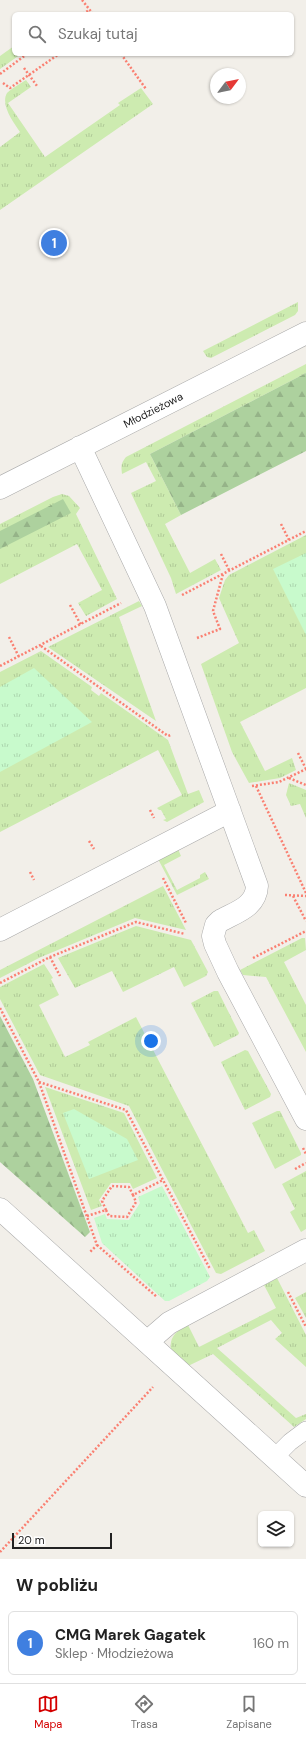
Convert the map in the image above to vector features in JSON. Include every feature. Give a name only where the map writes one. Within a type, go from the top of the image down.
[{"type":"street","name":"Młodzieżowa","points":[[0,488],[306,333]]},
{"type":"street","points":[[80,447],[152,599],[257,886],[257,894],[250,904],[220,921],[216,925],[213,936],[215,944],[228,972],[306,1119]]},
{"type":"street","points":[[0,930],[230,812]]},
{"type":"street","points":[[0,1209],[306,1486]]},
{"type":"street","points":[[147,1342],[162,1327],[174,1320],[306,1250]]},
{"type":"lane","points":[[274,1458],[290,1442],[306,1430]]},
{"type":"path","points":[[82,0],[89,10],[86,12]]},
{"type":"path","points":[[0,74],[24,56]]},
{"type":"path","points":[[3,84],[10,88],[56,56]]},
{"type":"path","points":[[122,56],[146,89]]},
{"type":"path","points":[[24,68],[37,86]]},
{"type":"path","points":[[281,524],[290,540]]},
{"type":"path","points":[[0,666],[118,605],[152,599],[224,574],[229,570],[306,531]]},
{"type":"path","points":[[221,554],[229,570]]},
{"type":"path","points":[[194,639],[220,629],[213,611],[224,574]]},
{"type":"path","points":[[70,605],[80,625]]},
{"type":"path","points":[[9,637],[19,656]]},
{"type":"path","points":[[40,646],[168,736],[198,724]]},
{"type":"path","points":[[249,787],[279,782],[306,769],[298,753]]},
{"type":"path","points":[[289,778],[306,785]]},
{"type":"path","points":[[256,786],[306,892]]},
{"type":"path","points":[[293,896],[306,921]]},
{"type":"path","points":[[0,983],[50,957],[136,922],[186,935]]},
{"type":"path","points":[[252,959],[306,931]]},
{"type":"path","points":[[50,957],[60,976]]},
{"type":"path","points":[[0,1008],[39,1082],[97,1244],[167,1306],[174,1320]]},
{"type":"path","points":[[39,1082],[126,1110],[223,1294]]},
{"type":"path","points":[[295,1169],[306,1163]]},
{"type":"path","points":[[133,1195],[164,1180]]},
{"type":"path","points":[[112,1186],[129,1187],[136,1202],[127,1217],[109,1216],[106,1210],[102,1201],[112,1186]]},
{"type":"path","points":[[87,1216],[106,1210]]},
{"type":"path","points":[[71,1272],[97,1244]]},
{"type":"path","points":[[286,1290],[306,1327]]},
{"type":"path","points":[[0,1552],[173,1366]]},
{"type":"green space","points":[[12,47],[12,56],[18,56],[0,69],[0,56]]},
{"type":"green space","points":[[26,80],[31,87],[8,103],[45,157],[120,105],[118,103],[141,88],[153,104],[0,210],[0,147],[20,132],[6,108],[5,98],[9,91]]},
{"type":"green space","points":[[298,302],[298,311],[295,315],[211,358],[207,357],[203,351]]},
{"type":"green space","points":[[306,364],[306,373],[150,454],[181,515],[165,524],[190,573],[215,559],[221,570],[176,594],[171,578],[131,493],[156,481],[146,462],[122,474],[123,461],[126,457]]},
{"type":"green space","points":[[306,373],[306,451],[181,515],[150,454]]},
{"type":"green space","points":[[62,494],[69,496],[80,508],[76,514],[117,599],[86,616],[78,603],[102,590],[77,544],[0,584],[0,524],[53,497]]},
{"type":"green space","points":[[63,499],[71,513],[0,549],[0,531]]},
{"type":"green space","points":[[306,535],[306,688],[240,722],[265,771],[292,758],[296,770],[280,778],[249,783],[232,752],[201,664],[239,643],[219,598],[225,580],[229,575]]},
{"type":"green space","points":[[306,553],[306,635],[273,569]]},
{"type":"green space","points":[[139,601],[142,606],[119,617],[156,721],[48,647]]},
{"type":"green space","points":[[41,651],[92,687],[91,690],[99,696],[101,693],[168,740],[188,794],[199,790],[204,802],[167,822],[163,820],[166,819],[161,810],[157,808],[182,795],[158,750],[0,832],[0,672]]},
{"type":"green space","points":[[34,668],[92,722],[0,772],[0,687]]},
{"type":"green space","points":[[289,783],[306,790],[306,818],[300,804],[291,806],[286,795]]},
{"type":"green space","points":[[178,849],[181,856],[164,865],[177,890],[200,878],[200,875],[205,872],[209,879],[177,895],[158,859]]},
{"type":"green space","points":[[163,886],[186,930],[135,918],[41,957],[0,978],[0,970]]},
{"type":"green space","points":[[136,926],[191,940],[208,972],[206,976],[184,987],[174,967],[123,992],[112,971],[75,988],[58,958]]},
{"type":"green space","points":[[302,938],[305,938],[306,950],[284,962],[306,1005],[306,1052],[266,977],[243,975],[240,970]]},
{"type":"green space","points":[[44,964],[53,978],[51,979],[59,995],[39,1005],[65,1057],[90,1045],[88,1042],[136,1017],[248,1233],[254,1230],[265,1251],[221,1274],[216,1273],[129,1106],[40,1075],[0,999],[0,987]]},
{"type":"green space","points":[[214,991],[218,991],[239,1033],[238,1035],[214,1047],[191,1003]]},
{"type":"green space","points":[[0,1016],[33,1079],[90,1232],[85,1237],[0,1162]]},
{"type":"green space","points":[[245,1050],[248,1051],[271,1094],[270,1097],[245,1110],[221,1062]]},
{"type":"green space","points":[[45,1087],[124,1113],[157,1178],[133,1189],[130,1183],[111,1183],[99,1200],[102,1206],[91,1210]]},
{"type":"green space","points":[[74,1109],[127,1139],[138,1160],[89,1179],[63,1113]]},
{"type":"green space","points":[[280,1111],[301,1155],[275,1169],[252,1123]]},
{"type":"green space","points":[[306,1171],[306,1229],[301,1232],[290,1212],[295,1209],[282,1184]]},
{"type":"green space","points":[[162,1186],[210,1277],[207,1281],[169,1301],[165,1301],[102,1243],[94,1218],[105,1214],[107,1219],[129,1220],[140,1203],[138,1197]]},
{"type":"green space","points":[[277,1278],[306,1335],[306,1367],[275,1339],[282,1333],[271,1320],[217,1348],[296,1418],[306,1414],[306,1419],[294,1427],[213,1354],[188,1366],[171,1350],[171,1341],[174,1335],[188,1325],[199,1347],[276,1308],[264,1285]]},
{"type":"green space","points":[[306,1292],[306,1318],[295,1298]]},
{"type":"place","name":"CMG Marek Gagatek","points":[[54,243]]}]
